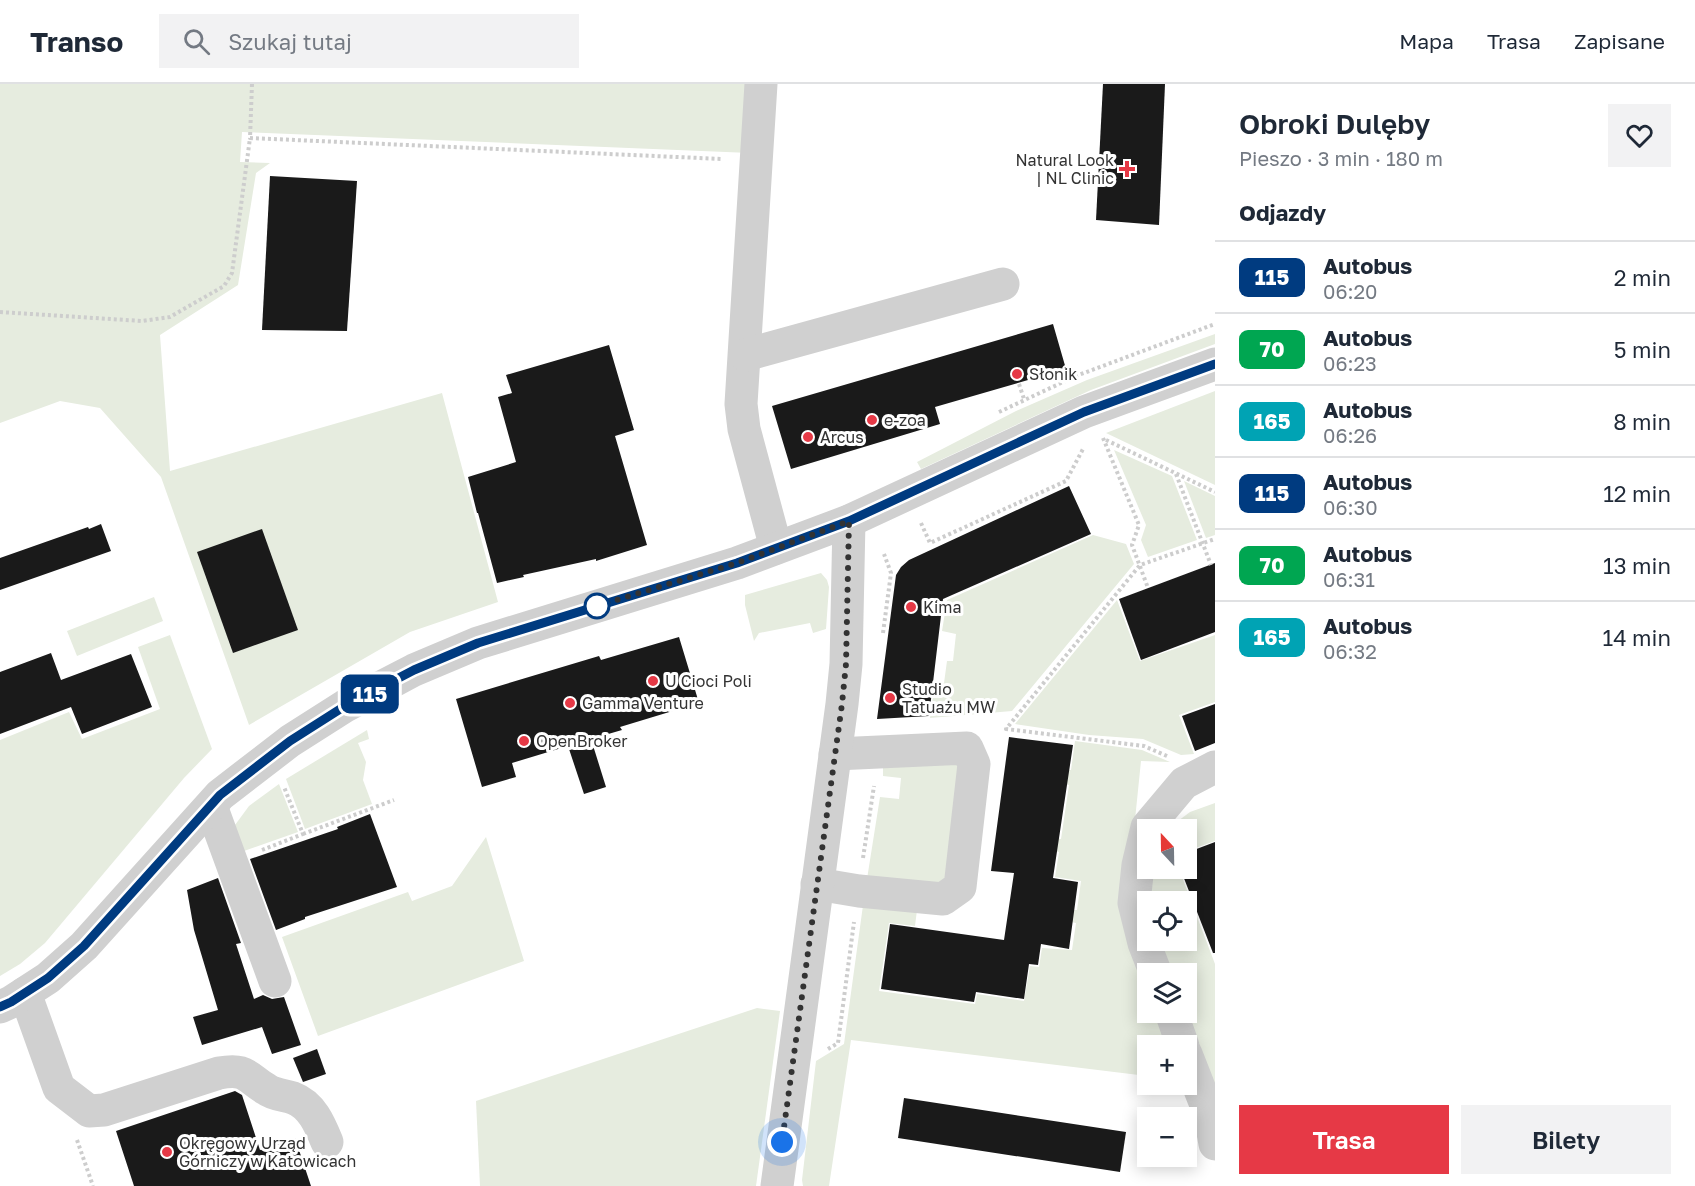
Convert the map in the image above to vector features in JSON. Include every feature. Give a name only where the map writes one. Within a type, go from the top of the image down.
[{"type":"street","points":[[761,84],[741,416],[776,548]]},
{"type":"street","points":[[745,355],[1003,284]]},
{"type":"street","points":[[327,1142],[317,1120],[306,1106],[295,1099],[265,1089],[248,1075],[231,1071],[104,1110],[89,1111],[59,1088],[12,1000],[48,978],[84,946],[220,795],[290,741],[345,706],[414,670],[478,643],[737,563],[849,521],[1084,412],[1215,364]]},
{"type":"street","points":[[777,1186],[846,664],[849,521]]},
{"type":"street","points":[[817,884],[859,891],[943,899],[960,887],[974,764],[967,748],[835,754]]},
{"type":"street","points":[[1152,963],[1134,903],[1144,837],[1147,828],[1184,783],[1210,769]]},
{"type":"street","points":[[211,806],[274,981]]},
{"type":"street","points":[[1197,1082],[1210,1115],[1215,1144]]},
{"type":"path","points":[[0,312],[156,320],[170,318],[224,286],[232,273],[250,138],[252,84]]},
{"type":"path","points":[[250,138],[758,161]]},
{"type":"path","points":[[1019,384],[1024,399]]},
{"type":"path","points":[[1100,429],[1140,525],[1132,545],[1148,588]]},
{"type":"path","points":[[1098,436],[1215,492]]},
{"type":"path","points":[[917,514],[930,543],[1066,481],[1087,442]]},
{"type":"path","points":[[1175,473],[1211,565]]},
{"type":"path","points":[[1210,769],[1144,746],[1006,729],[1140,565],[1215,539]]},
{"type":"path","points":[[284,785],[303,834]]},
{"type":"path","points":[[232,863],[394,800]]},
{"type":"shaded area","points":[[0,84],[754,84],[750,153],[242,132],[240,162],[270,163],[256,173],[238,285],[160,335],[170,471],[442,393],[498,602],[410,632],[249,725],[161,477],[100,408],[60,401],[0,423]]},
{"type":"shaded area","points":[[1215,334],[1215,344],[1091,390],[921,469],[917,462],[1016,411],[1087,380]]},
{"type":"shaded area","points":[[1215,391],[1215,485],[1106,433]]},
{"type":"shaded area","points":[[1114,450],[1172,476],[1197,540],[1148,557],[1141,540],[1146,525]]},
{"type":"shaded area","points":[[1184,481],[1215,496],[1215,535],[1206,538]]},
{"type":"shaded area","points":[[1093,535],[1126,544],[1134,564],[1012,711],[930,718],[935,682],[944,683],[947,661],[953,661],[956,634],[942,631],[947,600]]},
{"type":"shaded area","points":[[821,573],[829,587],[826,629],[813,633],[810,623],[759,633],[754,641],[745,605],[745,595]]},
{"type":"shaded area","points":[[154,597],[163,621],[77,656],[67,631]]},
{"type":"shaded area","points":[[1117,600],[1140,661],[1215,635],[1215,702],[1179,715],[1194,754],[1181,755],[1143,739],[1089,735],[1015,724]]},
{"type":"shaded area","points":[[170,635],[212,749],[184,778],[45,943],[20,964],[0,976],[0,740],[69,712],[82,739],[160,709],[138,647]]},
{"type":"shaded area","points":[[367,730],[369,739],[358,743],[366,762],[363,780],[372,804],[305,829],[286,779]]},
{"type":"shaded area","points":[[1075,741],[1142,750],[1170,762],[1141,761],[1131,859],[1137,900],[1137,951],[1145,951],[1146,963],[1137,963],[1137,1023],[1167,1023],[1172,1035],[1137,1035],[1137,1075],[851,1040],[829,1186],[803,1186],[816,1061],[844,1044],[864,898],[917,910],[915,926],[889,923],[879,991],[975,1004],[977,994],[1024,1001],[1030,966],[1039,967],[1042,948],[1072,950],[1076,923],[1066,921],[1067,910],[1077,910],[1081,881],[1055,877],[1059,852],[1050,850],[1052,838],[1061,839],[1069,785],[1059,783],[1061,770],[1071,770]]},
{"type":"shaded area","points":[[883,764],[963,764],[944,886],[867,879],[880,797],[899,799],[901,778],[883,776]]},
{"type":"shaded area","points":[[279,784],[298,832],[244,851],[235,825],[249,806]]},
{"type":"shaded area","points":[[1215,803],[1215,841],[1197,847],[1197,819],[1181,819],[1190,812]]},
{"type":"shaded area","points":[[486,837],[524,961],[318,1036],[282,937],[408,892],[412,901],[452,886]]},
{"type":"shaded area","points":[[1148,879],[1183,879],[1187,891],[1148,891]]},
{"type":"shaded area","points":[[1197,916],[1215,964],[1215,1108],[1197,1048],[1197,1035],[1193,1035],[1189,1023],[1197,1023],[1197,963],[1161,963],[1157,951],[1197,951]]},
{"type":"shaded area","points":[[757,1008],[780,1011],[756,1186],[480,1186],[476,1101]]},
{"type":"building","points":[[1103,84],[1165,84],[1159,225],[1096,220]]},
{"type":"building","points":[[270,176],[357,181],[347,331],[262,330]]},
{"type":"building","points":[[1053,324],[1066,369],[935,407],[940,424],[791,469],[772,406]]},
{"type":"building","points":[[609,345],[634,430],[615,436],[647,545],[596,561],[596,559],[523,575],[524,577],[497,583],[468,477],[516,462],[498,397],[512,393],[506,375]]},
{"type":"building","points":[[1069,486],[1091,534],[943,599],[929,716],[877,719],[896,575],[901,567],[909,560]]},
{"type":"building","points":[[101,524],[111,551],[0,590],[0,558]]},
{"type":"building","points":[[262,529],[298,630],[233,653],[197,552]]},
{"type":"building","points":[[1215,563],[1215,632],[1141,660],[1119,599]]},
{"type":"building","points":[[679,637],[699,703],[620,727],[622,730],[591,739],[606,787],[584,794],[568,746],[512,763],[516,777],[482,787],[456,699],[599,656],[601,660]]},
{"type":"building","points":[[51,653],[61,680],[131,654],[152,707],[82,734],[71,707],[0,734],[0,672]]},
{"type":"building","points":[[1215,704],[1215,743],[1195,751],[1182,716]]},
{"type":"building","points":[[1009,737],[1073,745],[1053,878],[1078,882],[1069,949],[1041,944],[1038,965],[1029,964],[1024,999],[976,992],[974,1002],[881,989],[890,924],[1004,940],[1014,873],[991,871]]},
{"type":"building","points":[[370,814],[397,887],[305,917],[305,919],[276,930],[250,859],[338,829],[337,827]]},
{"type":"building","points":[[1215,842],[1215,953],[1213,953],[1197,912],[1197,891],[1189,891],[1184,879],[1197,879],[1197,849]]},
{"type":"building","points":[[218,878],[241,943],[236,944],[254,999],[263,995],[272,999],[284,997],[301,1045],[272,1054],[262,1027],[202,1045],[193,1017],[218,1010],[194,930],[187,890]]},
{"type":"building","points":[[317,1049],[326,1074],[303,1082],[293,1058]]},
{"type":"building","points":[[235,1091],[242,1095],[260,1150],[295,1138],[311,1186],[134,1186],[116,1131]]},
{"type":"building","points":[[904,1098],[1126,1132],[1120,1172],[898,1138]]},
{"type":"bus line","name":"115","points":[[0,1007],[48,978],[84,946],[220,795],[290,741],[345,706],[414,670],[478,643],[737,563],[849,521],[1084,412],[1215,364]]},
{"type":"place","name":"Natural Look | NL Clinic","points":[[1127,169]]},
{"type":"place","name":"Słonik","points":[[1017,374]]},
{"type":"place","name":"e-zoa","points":[[872,420]]},
{"type":"place","name":"Arcus","points":[[808,437]]},
{"type":"place","name":"Kima","points":[[911,607]]},
{"type":"place","name":"U Cioci Poli","points":[[653,681]]},
{"type":"place","name":"Studio Tatuażu MW","points":[[890,698]]},
{"type":"place","name":"Gamma Venture","points":[[570,703]]},
{"type":"place","name":"OpenBroker","points":[[524,741]]},
{"type":"place","name":"Okręgowy Urząd Górniczy w Katowicach","points":[[167,1152]]},
{"type":"route","points":[[597,606],[737,563],[849,521],[846,664],[842,704],[782,1142]]}]
